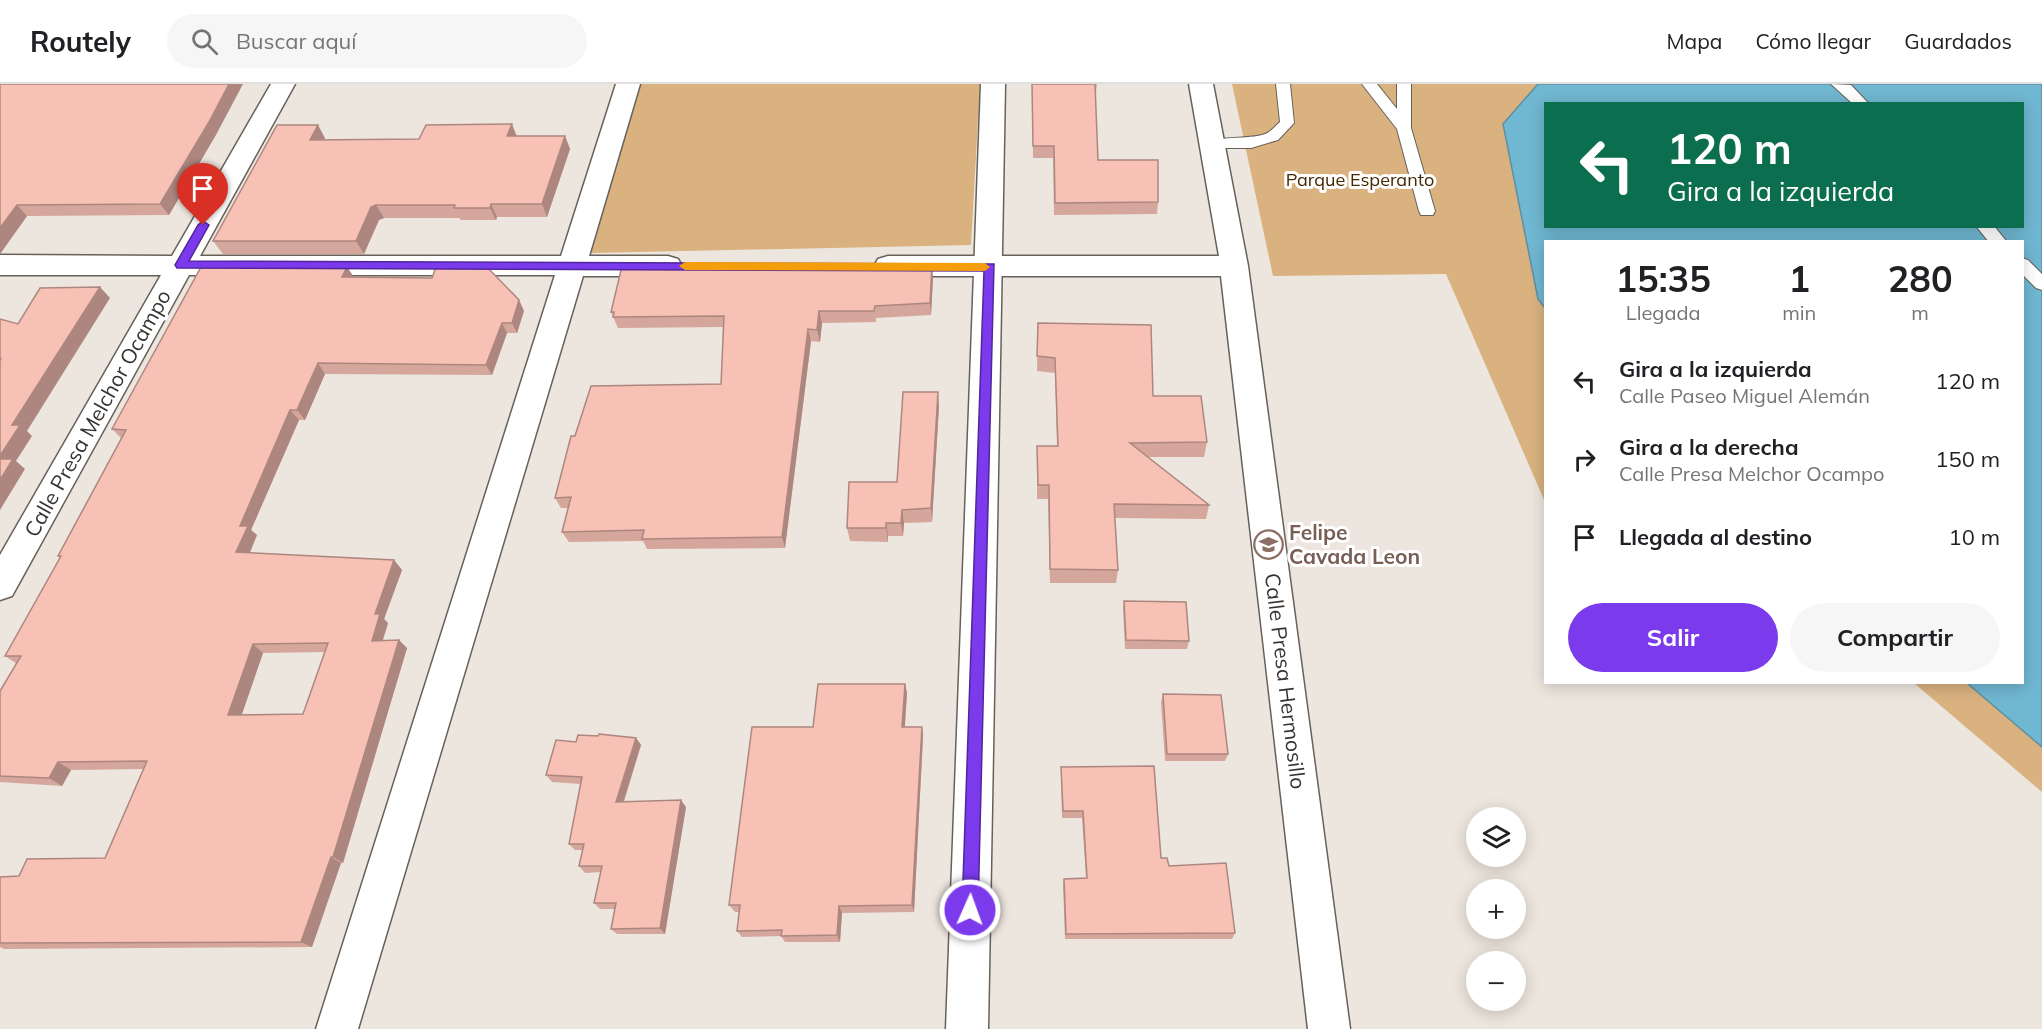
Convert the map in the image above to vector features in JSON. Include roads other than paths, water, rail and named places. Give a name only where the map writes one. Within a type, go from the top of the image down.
[{"type":"street","name":"Calle Presa Melchor Ocampo","points":[[0,586],[283,84]]},
{"type":"street","points":[[337,1029],[628,84]]},
{"type":"street","points":[[967,1029],[990,267],[993,84]]},
{"type":"street","name":"Calle Presa Hermosillo","points":[[1201,84],[1234,266],[1329,1029]]},
{"type":"street","points":[[0,265],[692,266]]},
{"type":"street","points":[[859,266],[1234,266]]},
{"type":"lane","points":[[1212,145],[1251,143],[1273,137],[1287,123],[1283,84]]},
{"type":"lane","points":[[1369,84],[1404,128]]},
{"type":"lane","points":[[1404,84],[1404,128],[1427,211]]},
{"type":"lane","points":[[1838,84],[1846,88],[1860,102]]},
{"type":"lane","points":[[1986,228],[1997,240]]},
{"type":"lane","points":[[2024,266],[2042,284]]},
{"type":"water","points":[[1538,84],[2042,84],[2042,747],[1968,684],[2024,684],[2024,240],[1544,240],[1544,307],[1538,299],[1503,124]]},
{"type":"place","name":"Felipe Cavada Leon","points":[[1268,544]]},
{"type":"park label","name":"Parque Esperanto","points":[[1360,179]]}]
